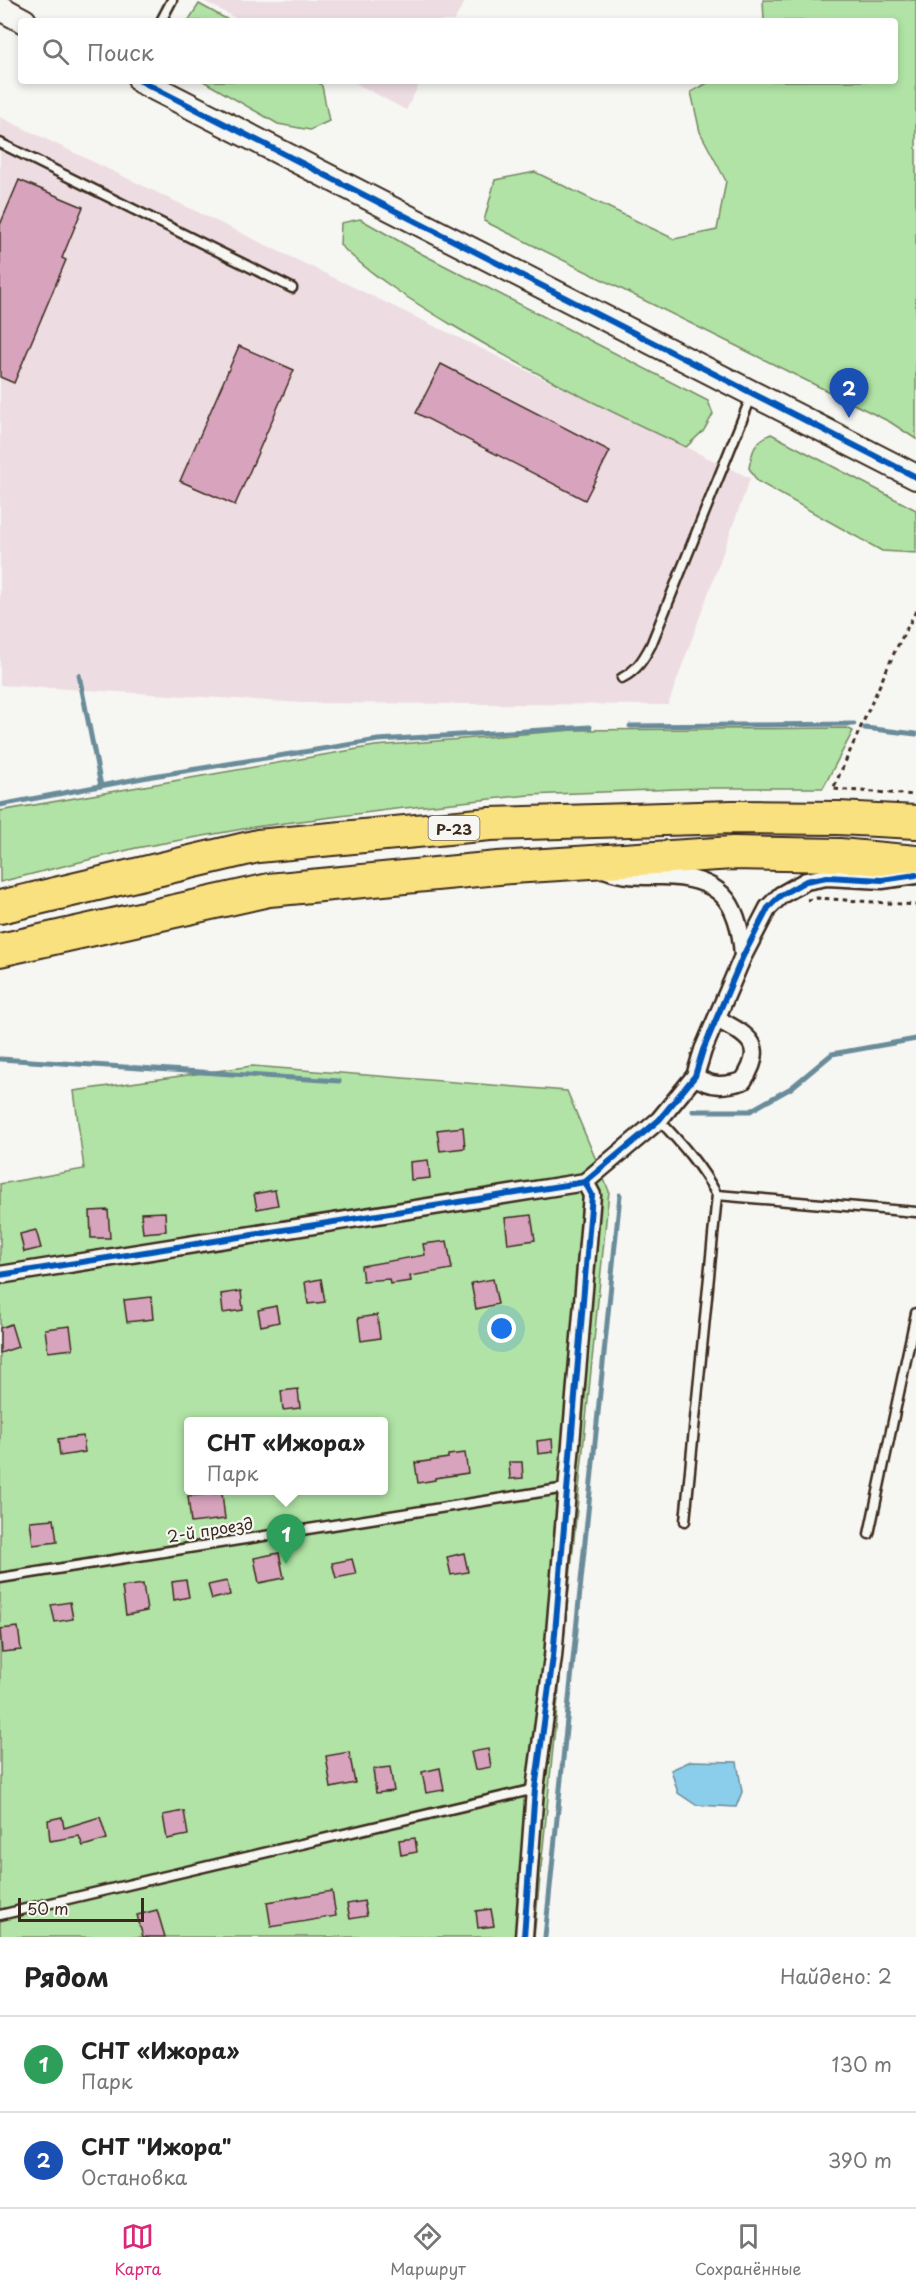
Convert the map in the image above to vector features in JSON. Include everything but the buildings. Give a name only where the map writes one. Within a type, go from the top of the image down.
[{"type":"highway","name":"Р-23","points":[[0,907],[258,846],[490,824],[733,817],[838,818],[916,822]]},
{"type":"highway","points":[[0,950],[269,891],[585,861],[733,852],[839,855],[916,862]]},
{"type":"street","points":[[0,9],[18,18]]},
{"type":"street","points":[[147,84],[916,477]]},
{"type":"street","points":[[585,861],[622,875],[674,876],[714,886],[726,896],[733,907],[738,920],[743,956]]},
{"type":"street","points":[[0,1275],[585,1182],[659,1120],[695,1076],[703,1050],[743,956],[768,908],[792,887],[806,881],[827,877],[882,880],[916,875]]},
{"type":"street","points":[[695,1076],[716,1086],[729,1085],[743,1081],[753,1065],[753,1046],[747,1037],[717,1019]]},
{"type":"street","points":[[524,1937],[535,1789],[553,1657],[592,1195],[585,1182]]},
{"type":"lane","points":[[163,18],[172,0]]},
{"type":"lane","points":[[0,143],[292,288]]},
{"type":"lane","points":[[622,678],[634,671],[651,645],[752,394]]},
{"type":"lane","points":[[659,1120],[689,1151],[717,1195],[685,1521]]},
{"type":"lane","points":[[717,1195],[916,1212]]},
{"type":"lane","points":[[869,1534],[916,1313]]},
{"type":"lane","name":"2-й проезд","points":[[0,1578],[566,1488]]},
{"type":"lane","points":[[0,1915],[535,1789]]},
{"type":"path","points":[[916,611],[895,651],[833,789],[916,795]]},
{"type":"path","points":[[802,901],[825,899],[916,905]]},
{"type":"shaded area","points":[[202,0],[466,0],[456,18],[235,18]]},
{"type":"shaded area","points":[[358,84],[419,84],[406,110]]},
{"type":"shaded area","points":[[0,117],[750,478],[668,705],[303,703],[0,685]]},
{"type":"green space","points":[[763,0],[916,0],[916,439],[890,422],[484,221],[495,180],[535,172],[674,239],[717,230],[726,181],[700,132],[691,92],[706,84],[898,84],[898,18],[764,18]]},
{"type":"green space","points":[[199,4],[225,18],[190,18]]},
{"type":"green space","points":[[208,84],[320,84],[322,86],[329,121],[310,130],[278,124]]},
{"type":"green space","points":[[360,219],[422,254],[708,401],[713,414],[704,430],[686,447],[567,389],[437,316],[379,278],[340,245],[341,223]]},
{"type":"green space","points":[[771,434],[916,510],[916,553],[882,551],[757,481],[749,468],[751,457],[757,444]]},
{"type":"green space","points":[[847,728],[853,731],[823,788],[701,788],[529,795],[395,809],[254,827],[136,848],[0,882],[0,811],[375,746],[573,730]]},
{"type":"green space","points":[[252,1066],[567,1091],[609,1191],[534,1937],[0,1937],[0,1184],[84,1169],[74,1091]]},
{"type":"water","points":[[691,1761],[737,1762],[742,1792],[736,1807],[696,1805],[678,1793],[671,1770]]},
{"type":"waterway","points":[[79,675],[101,786]]},
{"type":"waterway","points":[[630,726],[854,724]]},
{"type":"waterway","points":[[0,805],[153,776],[378,740],[590,727]]},
{"type":"waterway","points":[[865,728],[916,734]]},
{"type":"waterway","points":[[693,1111],[750,1111],[791,1088],[832,1054],[916,1039]]},
{"type":"waterway","points":[[0,1059],[339,1081]]},
{"type":"waterway","points":[[545,1937],[620,1195]]},
{"type":"cycle path","points":[[147,84],[916,477]]},
{"type":"cycle path","points":[[0,1275],[585,1182],[659,1120],[695,1076],[703,1050],[743,956],[768,908],[781,895],[806,881],[827,877],[882,880],[916,875]]},
{"type":"cycle path","points":[[524,1937],[535,1789],[553,1657],[592,1195],[585,1182]]},
{"type":"place","name":"СНТ \"Ижора\"","points":[[849,418]]},
{"type":"place","name":"СНТ «Ижора»","points":[[286,1564]]}]
